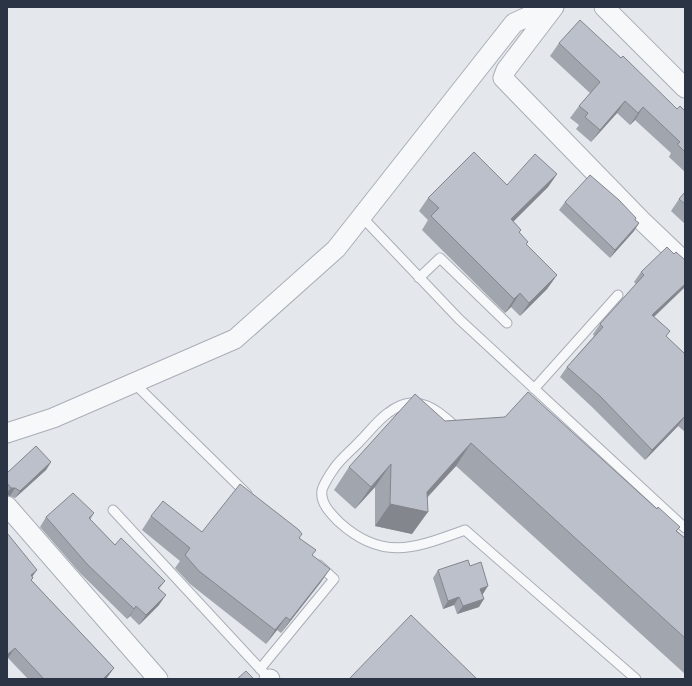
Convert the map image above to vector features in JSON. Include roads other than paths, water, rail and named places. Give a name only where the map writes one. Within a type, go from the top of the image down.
[{"type":"street","points":[[7,433],[53,418],[235,339],[336,249],[514,23],[549,7]]},
{"type":"street","points":[[554,7],[506,70],[503,78],[641,220],[685,262]]},
{"type":"street","points":[[604,7],[685,88]]},
{"type":"street","points":[[7,506],[158,679]]},
{"type":"lane","points":[[361,216],[418,278],[459,319],[685,528]]},
{"type":"lane","points":[[418,278],[440,258],[507,323]]},
{"type":"lane","points":[[534,389],[618,295]]},
{"type":"lane","points":[[134,383],[254,502]]},
{"type":"lane","points":[[457,428],[444,416],[431,408],[416,403],[402,405],[387,413],[333,469],[322,490],[323,502],[333,516],[349,531],[370,543],[393,548],[421,546],[465,530],[636,679]]},
{"type":"lane","points":[[113,510],[266,675],[334,579],[311,557]]}]
